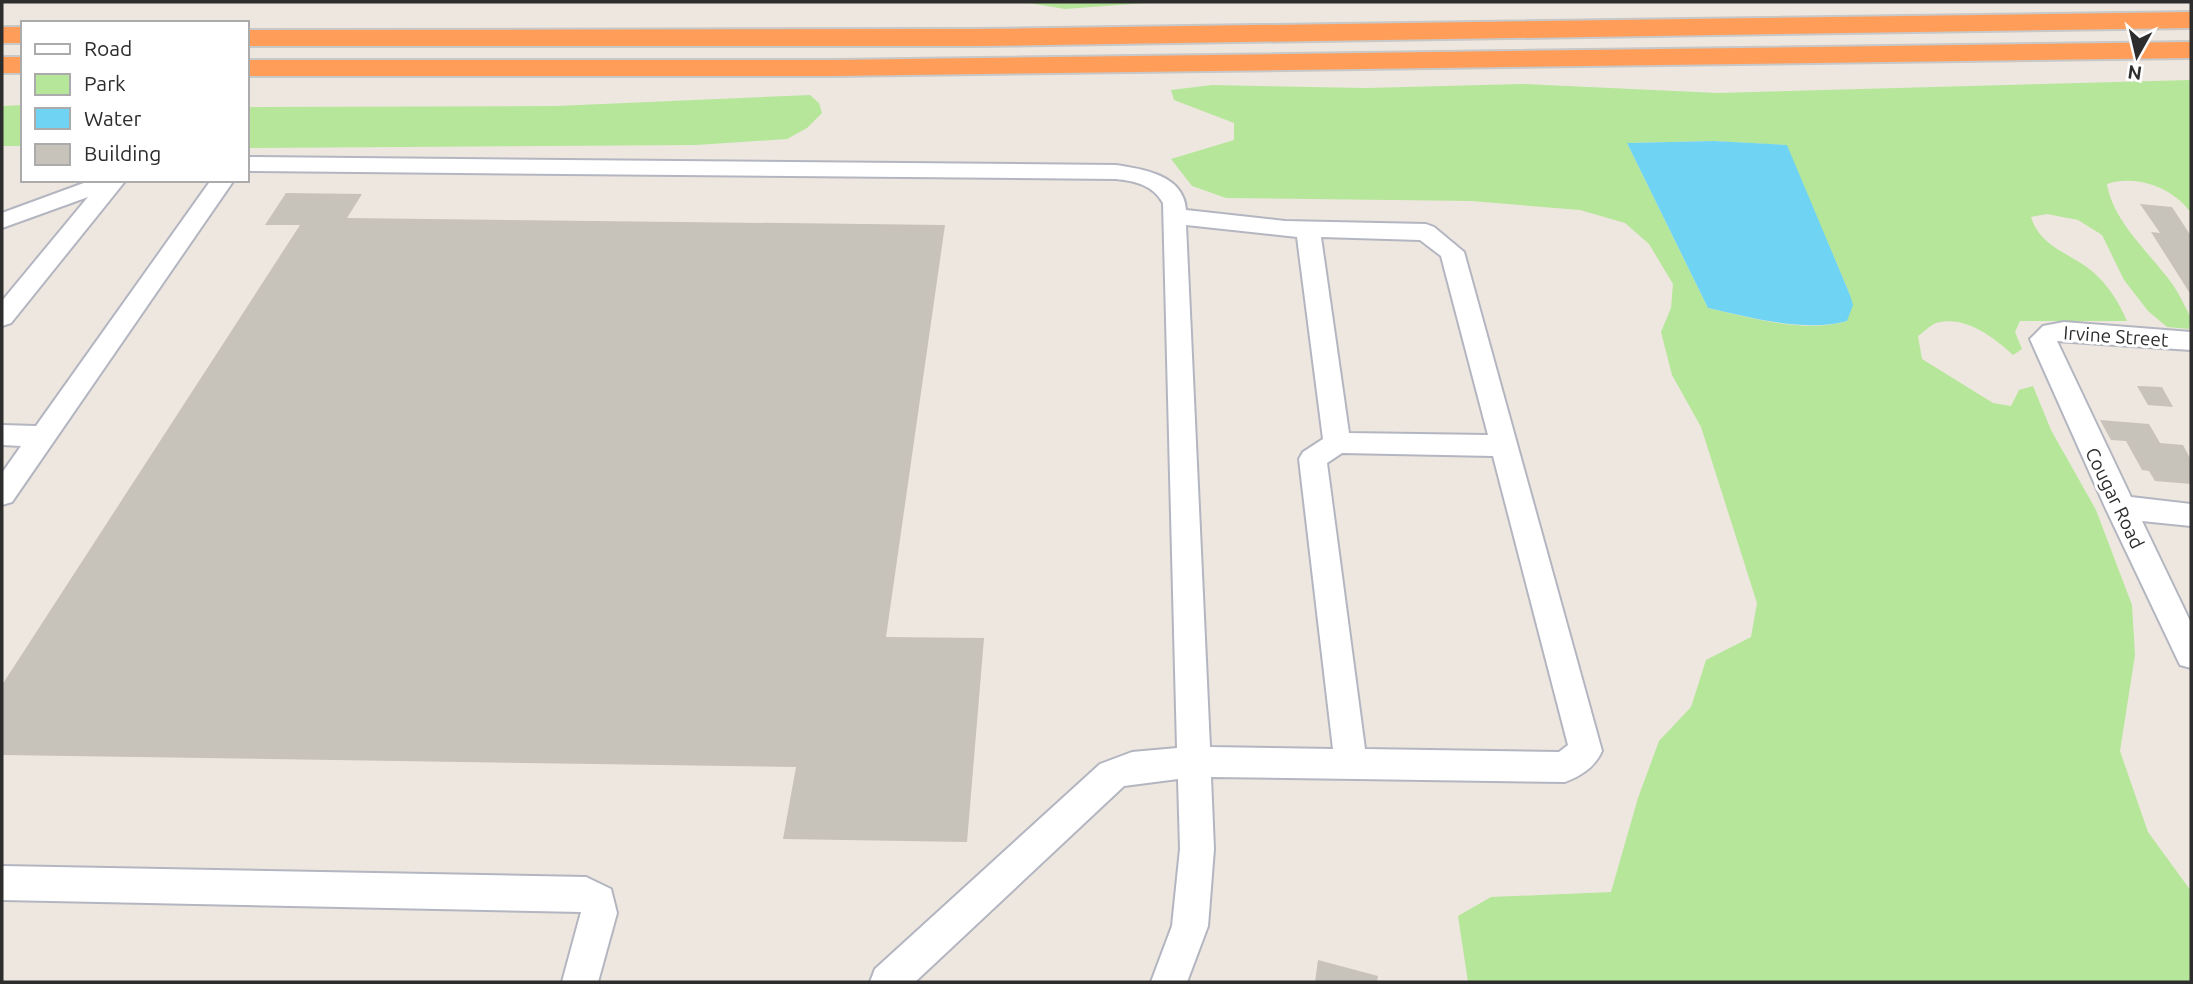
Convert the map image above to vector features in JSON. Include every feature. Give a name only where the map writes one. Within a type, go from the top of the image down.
[{"type":"highway","points":[[248,38],[455,40],[914,37],[2191,20]]},
{"type":"highway","points":[[2,35],[21,35]]},
{"type":"highway","points":[[248,68],[819,69],[2191,50]]},
{"type":"highway","points":[[2,65],[21,65]]},
{"type":"street","points":[[248,164],[1116,172],[1147,178],[1161,185],[1170,193],[1174,216],[1198,849],[1189,926],[1169,982]]},
{"type":"street","points":[[2,221],[42,204],[109,182]]},
{"type":"street","points":[[2,317],[113,182]]},
{"type":"street","points":[[2,494],[222,182]]},
{"type":"street","points":[[888,982],[1112,775],[1132,767],[1195,762],[1565,767],[1586,751],[1452,251],[1426,232],[1308,229],[1174,216]]},
{"type":"street","points":[[1308,229],[1337,443]]},
{"type":"street","name":"Irvine Street","points":[[2043,340],[2052,332],[2064,331],[2191,341]]},
{"type":"street","name":"Cougar Road","points":[[2043,340],[2119,507],[2191,655]]},
{"type":"street","points":[[2,435],[43,436]]},
{"type":"street","points":[[1351,764],[1313,459],[1337,443],[1504,446]]},
{"type":"street","points":[[2119,507],[2191,515]]},
{"type":"street","points":[[2,883],[586,895],[598,901],[599,913],[580,982]]},
{"type":"green space","points":[[1023,2],[1159,2],[1065,9]]},
{"type":"green space","points":[[2191,80],[2191,213],[2175,197],[2154,185],[2130,181],[2107,184],[2125,224],[2178,293],[2191,318],[2189,329],[2167,327],[2148,311],[2124,280],[2102,235],[2078,220],[2047,214],[2031,217],[2041,236],[2092,271],[2112,294],[2127,321],[2020,321],[2015,332],[2022,349],[2013,355],[1988,335],[1958,322],[1936,323],[1918,336],[1922,359],[1993,403],[2011,406],[2019,390],[2033,386],[2051,430],[2096,510],[2132,605],[2135,655],[2120,751],[2148,832],[2191,891],[2191,982],[1468,982],[1458,916],[1491,897],[1611,892],[1638,798],[1659,741],[1691,707],[1706,660],[1751,637],[1757,603],[1701,427],[1672,375],[1661,332],[1671,308],[1673,284],[1649,244],[1625,223],[1580,210],[1471,201],[1226,198],[1192,186],[1171,159],[1234,140],[1234,123],[1174,100],[1171,90],[1212,85],[1366,88],[1522,84],[1718,93]],"holes":[[[1714,141],[1786,145],[1850,295],[1847,321],[1831,325],[1796,325],[1708,308],[1627,143]]]},
{"type":"green space","points":[[810,95],[819,103],[822,113],[807,128],[787,139],[696,145],[248,148],[248,107],[556,106]]},
{"type":"green space","points":[[21,105],[21,146],[2,146],[2,106]]},
{"type":"water","points":[[1714,141],[1787,145],[1850,295],[1853,305],[1847,321],[1796,325],[1708,308],[1627,143]]},
{"type":"building","points":[[286,193],[362,194],[347,218],[945,225],[886,637],[984,638],[967,842],[783,839],[796,767],[2,755],[2,685],[300,225],[265,225]]},
{"type":"building","points":[[2140,204],[2172,207],[2191,236],[2191,295],[2151,232],[2160,233]]},
{"type":"building","points":[[2137,386],[2162,387],[2173,407],[2148,405]]},
{"type":"building","points":[[2100,420],[2149,424],[2160,443],[2183,445],[2191,460],[2191,484],[2155,481],[2149,471],[2142,470],[2126,441],[2111,440]]},
{"type":"building","points":[[1318,960],[1378,976],[1377,982],[1315,982]]}]
